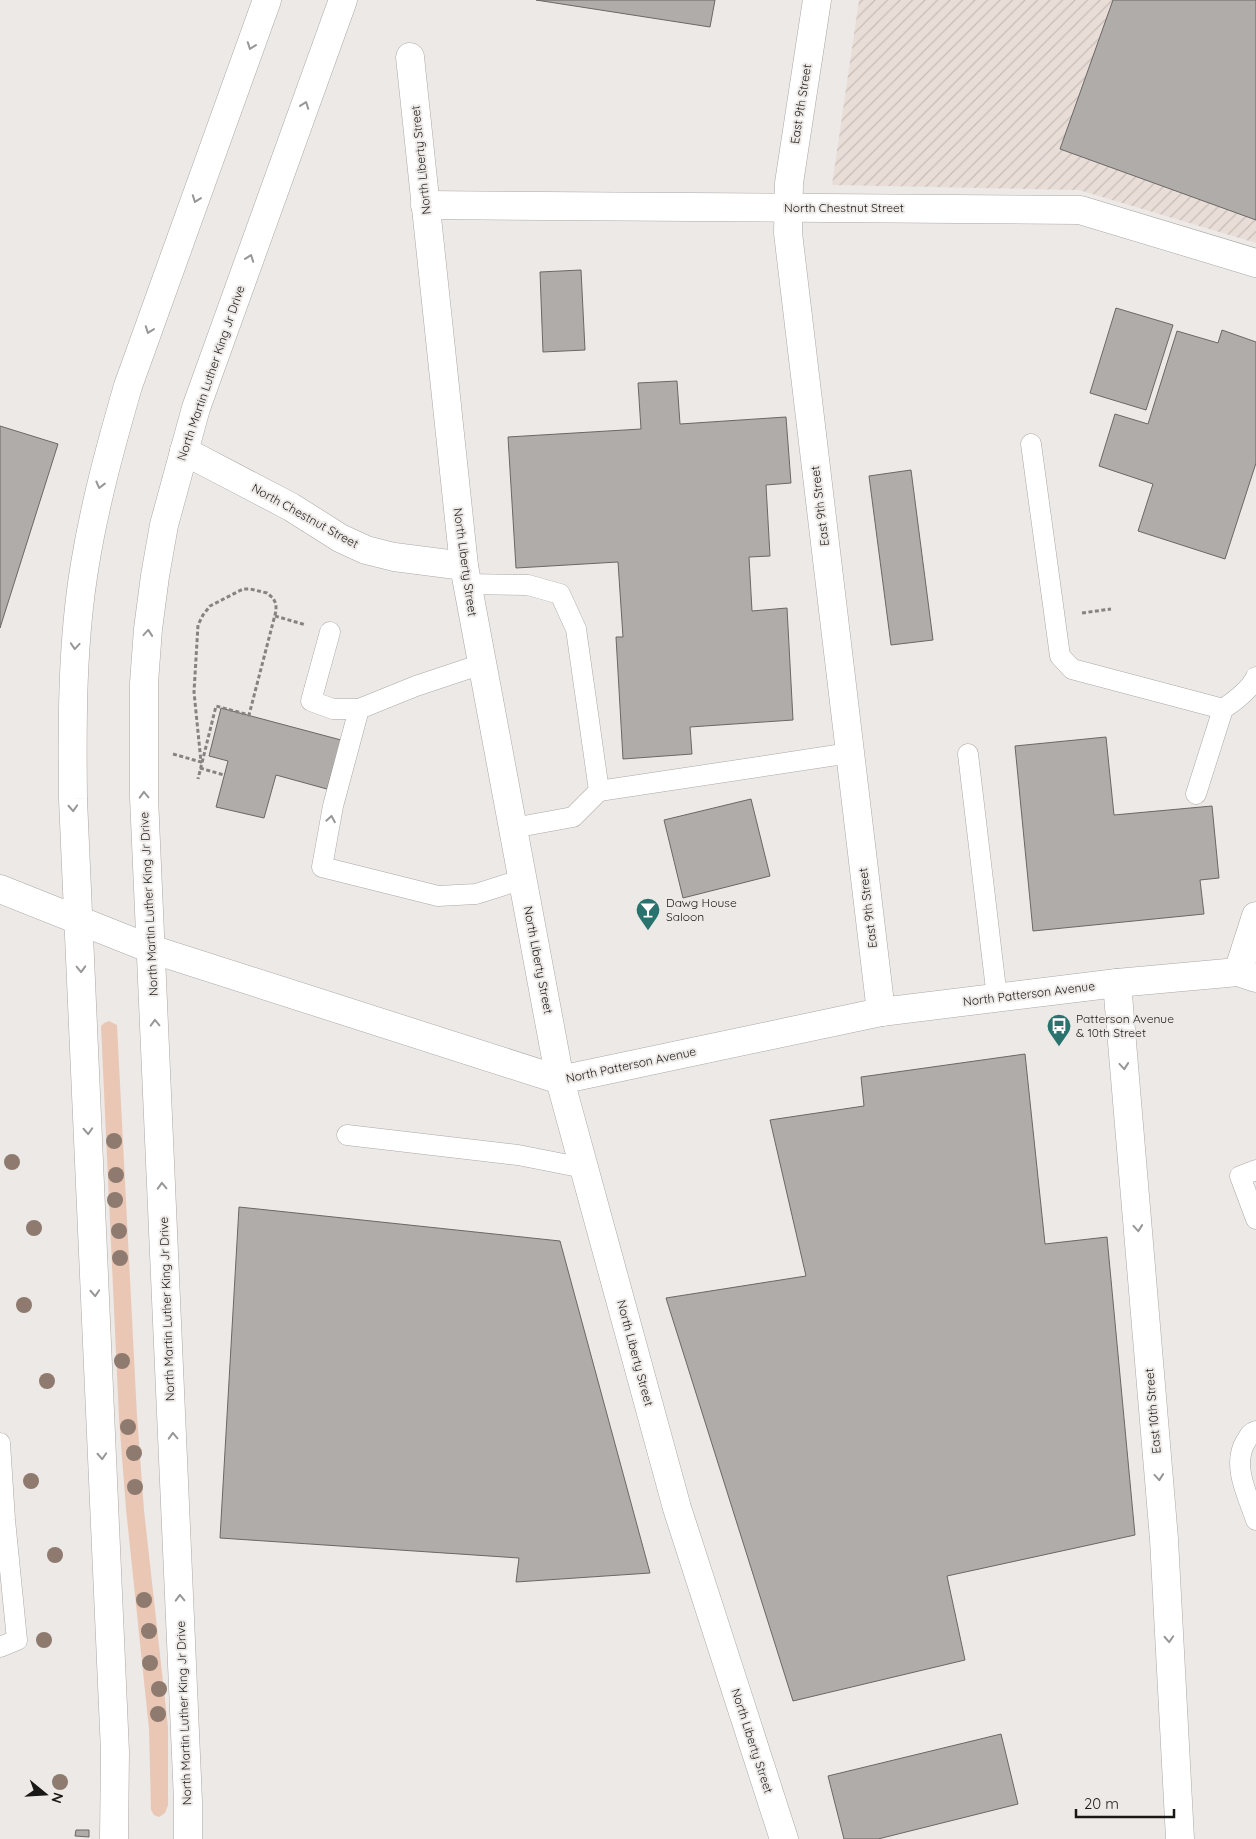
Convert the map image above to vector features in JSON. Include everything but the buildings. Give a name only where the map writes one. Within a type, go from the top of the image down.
[{"type":"main road","points":[[114,1839],[115,1752],[73,799],[73,680],[83,575],[94,510],[109,450],[128,386],[267,0]]},
{"type":"main road","name":"North Martin Luther King Jr Drive","points":[[188,1839],[188,1801],[144,797],[144,683],[148,629],[164,525],[200,399],[343,0]]},
{"type":"main road","name":"East 9th Street","points":[[817,0],[789,183],[788,208],[791,262],[881,1012]]},
{"type":"main road","name":"North Liberty Street","points":[[410,57],[465,575],[560,1080],[677,1508],[784,1839]]},
{"type":"main road","name":"North Chestnut Street","points":[[425,205],[1080,210],[1256,263]]},
{"type":"main road","name":"North Chestnut Street","points":[[184,451],[291,507],[340,538],[366,550],[465,575]]},
{"type":"main road","name":"North Patterson Avenue","points":[[0,889],[151,949],[560,1080],[881,1012],[1117,983],[1247,975]]},
{"type":"main road","points":[[1247,975],[1256,916]]},
{"type":"main road","name":"East 10th Street","points":[[1117,983],[1164,1539],[1180,1839]]},
{"type":"lane","points":[[1031,444],[1060,656],[1072,669],[1223,709]]},
{"type":"lane","points":[[465,575],[528,585],[560,594],[576,629],[599,791]]},
{"type":"lane","points":[[330,632],[311,701],[332,709],[359,708],[416,686],[482,664]]},
{"type":"lane","points":[[1196,794],[1223,709],[1235,701],[1254,682],[1256,677]]},
{"type":"lane","points":[[359,708],[333,806],[322,867],[438,896],[476,894],[523,879]]},
{"type":"lane","points":[[512,828],[573,817],[599,791],[850,753]]},
{"type":"lane","points":[[968,754],[997,998]]},
{"type":"lane","points":[[347,1135],[518,1155],[584,1168]]},
{"type":"lane","points":[[1256,1170],[1240,1176],[1256,1219]]},
{"type":"lane","points":[[1256,1431],[1251,1432],[1241,1449],[1240,1474],[1256,1520]]},
{"type":"lane","points":[[0,1442],[16,1640],[0,1647]]},
{"type":"path","points":[[198,779],[216,706],[249,714],[276,611],[276,604],[273,598],[258,590],[243,589],[210,606],[198,625],[194,692],[201,762]]},
{"type":"path","points":[[1096,612],[1111,609]]},
{"type":"path","points":[[168,752],[201,762]]},
{"type":"path","points":[[200,768],[224,775]]},
{"type":"shaded area","points":[[859,0],[1256,0],[1256,243],[1079,190],[832,185]]},
{"type":"shaded area","points":[[109,1021],[117,1025],[137,1416],[144,1510],[168,1727],[168,1805],[165,1813],[159,1817],[154,1815],[151,1810],[149,1729],[126,1509],[119,1418],[101,1026]]},
{"type":"place","name":"Dawg House Saloon","points":[[648,931]]},
{"type":"place","name":"Patterson Avenue & 10th Street","points":[[1059,1047]]}]
